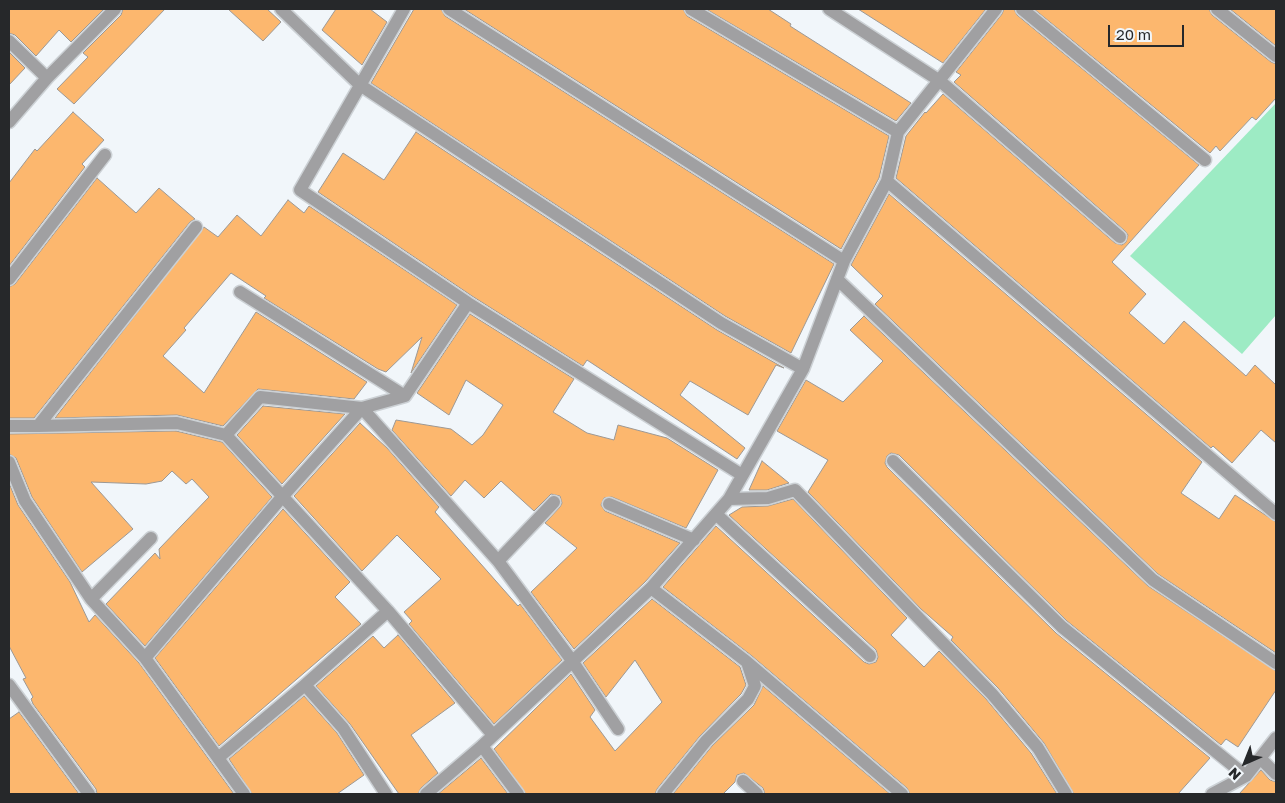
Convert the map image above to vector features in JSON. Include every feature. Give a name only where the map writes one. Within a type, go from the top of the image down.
[{"type":"street","points":[[9,122],[47,78],[115,9]]},
{"type":"street","points":[[281,9],[360,85],[721,323],[803,369]]},
{"type":"street","points":[[404,9],[300,190],[468,303],[742,475]]},
{"type":"street","points":[[449,9],[844,261]]},
{"type":"street","points":[[691,9],[898,132]]},
{"type":"street","points":[[829,9],[940,81],[1120,237]]},
{"type":"street","points":[[426,794],[482,746],[651,588],[729,499],[803,369],[844,261],[887,181],[898,132],[996,9]]},
{"type":"street","points":[[1022,9],[1204,160]]},
{"type":"street","points":[[1217,9],[1276,56]]},
{"type":"street","points":[[9,41],[47,78]]},
{"type":"street","points":[[9,279],[105,155]]},
{"type":"street","points":[[887,181],[1276,514]]},
{"type":"street","points":[[38,426],[196,227]]},
{"type":"street","points":[[838,279],[1153,580],[1276,663]]},
{"type":"street","points":[[240,292],[405,396]]},
{"type":"street","points":[[226,435],[260,398],[362,408],[405,396],[468,303]]},
{"type":"street","points":[[145,658],[282,496],[362,408]]},
{"type":"street","points":[[362,408],[498,561],[573,662],[618,729]]},
{"type":"street","points":[[9,426],[177,424],[226,435],[388,611],[494,734]]},
{"type":"street","points":[[893,461],[1062,626],[1246,776]]},
{"type":"street","points":[[9,462],[25,501],[91,599],[145,658],[244,794]]},
{"type":"street","points":[[729,499],[768,498],[795,490],[992,694],[1038,748],[1066,794]]},
{"type":"street","points":[[498,561],[554,502]]},
{"type":"street","points":[[608,504],[694,540]]},
{"type":"street","points":[[716,515],[870,656]]},
{"type":"street","points":[[91,599],[151,538]]},
{"type":"street","points":[[651,588],[747,662],[902,794]]},
{"type":"street","points":[[218,758],[305,685],[388,611]]},
{"type":"street","points":[[663,794],[706,741],[748,698],[755,686],[747,662]]},
{"type":"street","points":[[9,685],[88,794]]},
{"type":"street","points":[[305,685],[343,728],[386,794]]},
{"type":"street","points":[[1212,794],[1246,776],[1276,738]]},
{"type":"street","points":[[482,746],[518,794]]},
{"type":"street","points":[[1261,759],[1276,774]]},
{"type":"street","points":[[744,780],[757,794]]},
{"type":"green space","points":[[1276,103],[1276,315],[1242,354],[1130,256]]},
{"type":"building","points":[[9,9],[104,9],[71,42],[59,30],[36,56],[15,35],[9,33]]},
{"type":"building","points":[[123,9],[165,9],[74,104],[57,89],[88,57],[83,53],[121,15]]},
{"type":"building","points":[[228,9],[267,9],[281,22],[263,41]]},
{"type":"building","points":[[336,9],[370,9],[387,22],[362,65],[322,30]]},
{"type":"building","points":[[414,9],[441,9],[445,16],[834,264],[791,353],[725,316],[371,83]]},
{"type":"building","points":[[464,9],[683,9],[687,16],[889,136],[879,178],[841,249]]},
{"type":"building","points":[[706,9],[768,9],[791,24],[790,26],[911,103],[896,121]]},
{"type":"building","points":[[858,9],[986,9],[943,63]]},
{"type":"building","points":[[1004,9],[1014,9],[1017,15],[1199,165],[1112,262],[1146,294],[1129,313],[1164,344],[1184,321],[1246,376],[1255,365],[1276,385],[1276,443],[1261,430],[1232,463],[1213,446],[1211,448],[896,178],[906,136],[925,112],[943,94],[1115,243],[1122,245],[1126,242],[1128,235],[1125,231],[954,82],[961,75],[956,72]]},
{"type":"building","points":[[1034,9],[1209,9],[1212,15],[1276,64],[1276,98],[1256,120],[1252,117],[1220,151],[1216,146],[1210,153]]},
{"type":"building","points":[[1230,9],[1276,9],[1276,46]]},
{"type":"building","points":[[9,52],[25,68],[9,85]]},
{"type":"building","points":[[73,112],[104,140],[82,164],[85,167],[9,266],[9,183],[35,149],[37,151]]},
{"type":"building","points":[[416,132],[717,330],[784,368],[776,365],[748,415],[690,381],[680,395],[745,448],[737,459],[587,360],[583,366],[472,296],[318,192],[343,153],[384,180]]},
{"type":"building","points":[[97,178],[136,213],[159,188],[195,219],[190,222],[34,418],[9,418],[9,287],[15,284]]},
{"type":"building","points":[[889,194],[1202,462],[1181,493],[1219,519],[1235,495],[1276,522],[1276,653],[1158,574],[875,304],[883,296],[851,265]]},
{"type":"building","points":[[288,200],[304,213],[309,206],[457,305],[411,373],[422,337],[386,372],[378,369],[264,298],[266,296],[231,273],[184,328],[186,330],[163,356],[204,393],[256,312],[367,382],[354,399],[258,389],[223,426],[177,415],[55,418],[204,227],[218,237],[237,215],[261,236]]},
{"type":"building","points":[[470,314],[574,379],[553,412],[587,433],[614,440],[618,425],[667,438],[718,470],[686,528],[612,497],[604,498],[601,505],[605,511],[680,543],[645,582],[574,649],[531,592],[577,548],[545,523],[560,507],[562,503],[560,496],[551,494],[534,511],[501,481],[484,498],[465,480],[451,496],[392,430],[396,420],[451,429],[472,445],[483,435],[503,405],[466,380],[449,415],[417,393]]},
{"type":"building","points":[[864,316],[1148,586],[1276,671],[1276,690],[1238,747],[1226,739],[1221,745],[1067,621],[899,455],[891,453],[887,456],[885,463],[887,467],[1056,633],[1210,758],[1178,794],[1074,794],[1044,743],[998,688],[951,640],[953,637],[921,609],[808,492],[828,460],[777,431],[806,380],[843,402],[883,361],[850,330]]},
{"type":"building","points":[[263,406],[345,414],[282,484],[237,435]]},
{"type":"building","points":[[360,423],[387,448],[439,507],[435,512],[518,606],[520,604],[562,660],[494,724],[409,624],[412,621],[404,612],[441,579],[397,535],[362,571],[294,496]]},
{"type":"building","points":[[176,431],[222,442],[272,497],[145,646],[106,604],[155,553],[160,559],[159,549],[209,497],[192,479],[186,484],[172,471],[162,481],[146,484],[91,482],[133,529],[82,572],[32,497],[16,458],[9,454],[9,434]]},
{"type":"building","points":[[762,461],[789,483],[767,490],[749,490]]},
{"type":"building","points":[[9,483],[18,505],[70,582],[89,622],[95,615],[139,663],[234,794],[97,794],[96,789],[33,704],[31,699],[33,697],[23,679],[26,678],[9,646]]},
{"type":"building","points":[[793,499],[907,618],[891,635],[924,667],[939,651],[986,699],[1031,753],[1057,794],[910,794],[907,788],[752,656],[663,587],[716,526],[864,662],[869,664],[876,662],[878,657],[876,650],[729,515],[742,507],[768,506]]},
{"type":"building","points":[[283,509],[350,582],[335,597],[361,624],[219,746],[155,658]]},
{"type":"building","points":[[652,599],[740,667],[746,685],[741,694],[700,736],[655,794],[526,794],[494,749],[571,674],[595,710],[590,717],[615,751],[662,702],[635,660],[606,697],[583,663]]},
{"type":"building","points":[[398,635],[455,703],[411,735],[438,773],[421,788],[418,794],[399,794],[350,724],[316,686],[373,636],[384,648]]},
{"type":"building","points":[[763,686],[890,794],[765,794],[763,788],[744,773],[737,775],[735,782],[723,794],[673,794],[712,746],[754,705]]},
{"type":"building","points":[[304,696],[337,733],[364,775],[337,794],[252,794],[229,759]]},
{"type":"building","points":[[19,712],[79,794],[9,794],[9,719]]},
{"type":"building","points":[[481,758],[508,794],[438,794],[468,769]]},
{"type":"building","points":[[1261,770],[1270,780],[1276,782],[1276,794],[1239,794]]}]
